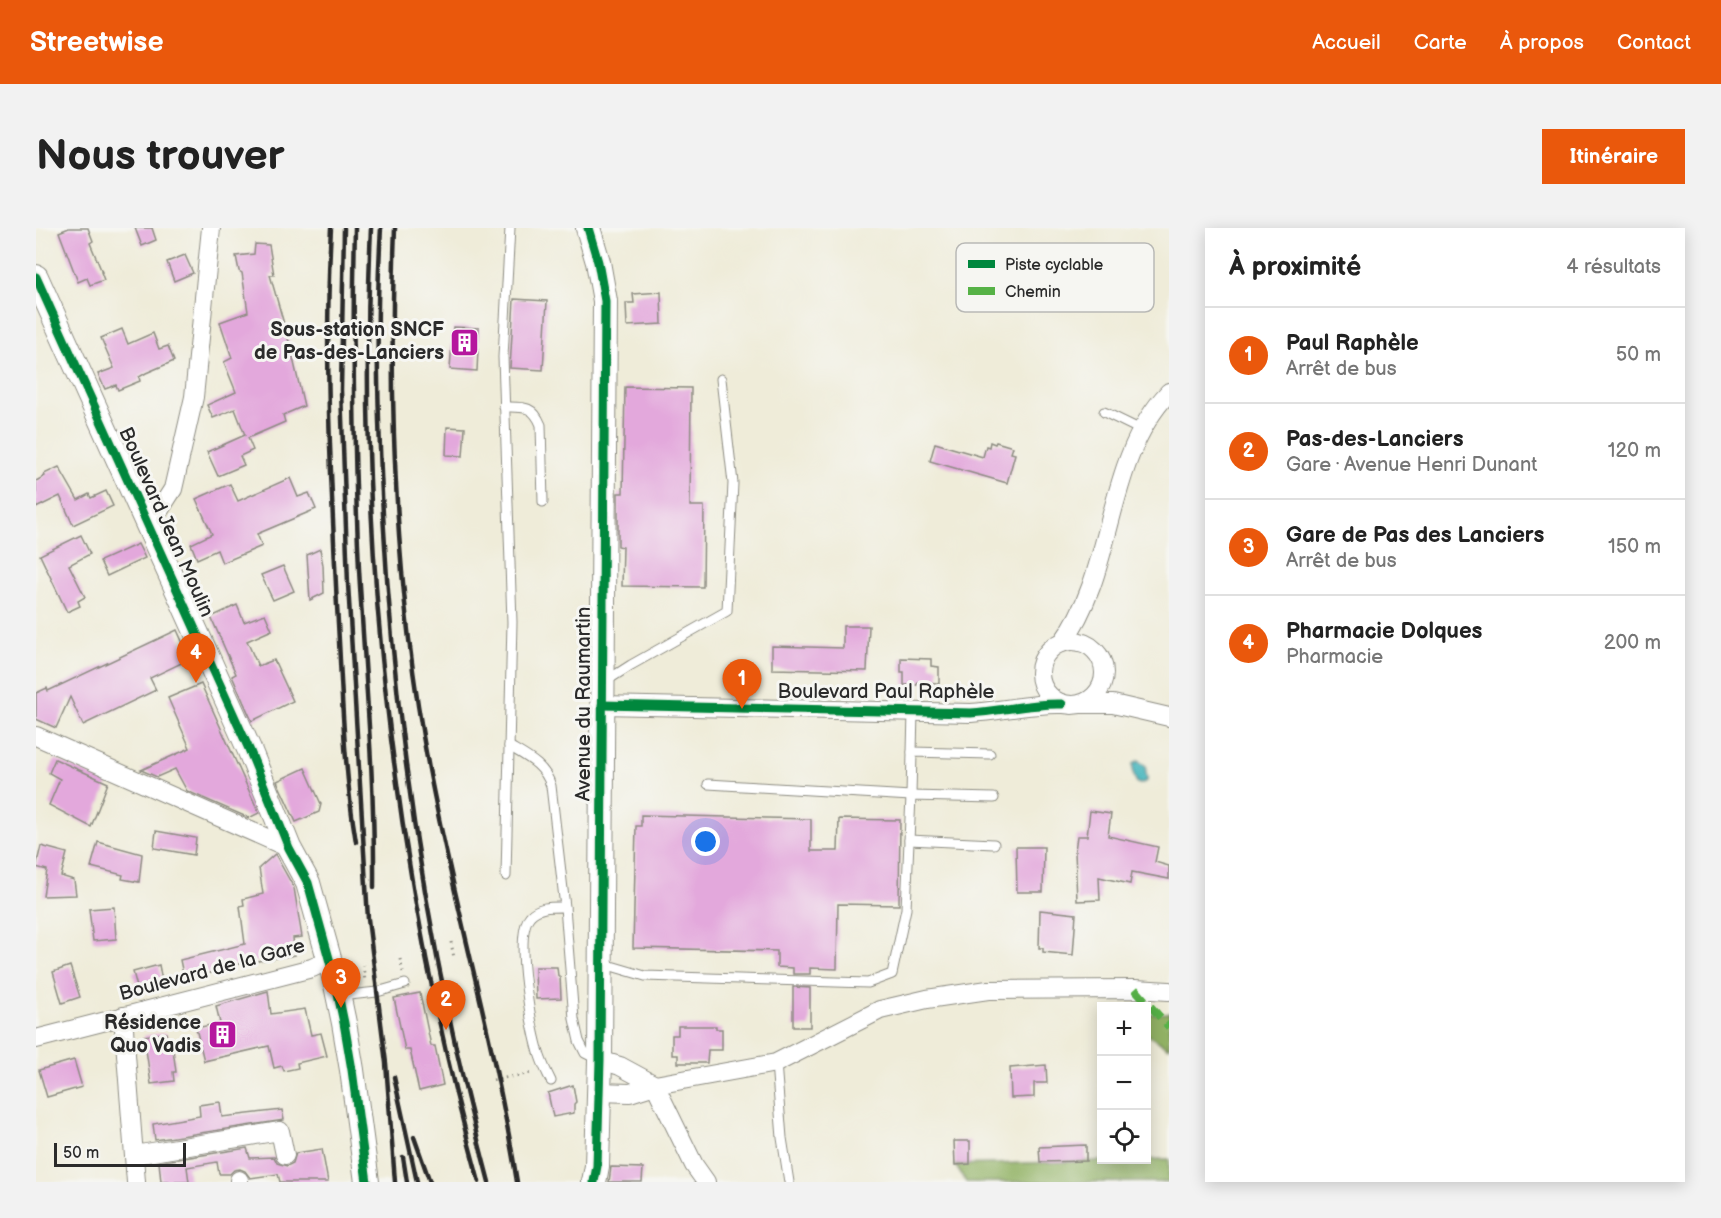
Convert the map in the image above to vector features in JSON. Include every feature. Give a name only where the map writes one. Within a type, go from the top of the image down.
[{"type":"street","points":[[148,528],[173,489],[194,397],[211,228]]},
{"type":"street","name":"Avenue du Raumartin","points":[[588,228],[598,262],[605,301],[600,1092],[597,1166],[594,1182]]},
{"type":"street","name":"Boulevard Jean Moulin","points":[[36,277],[249,749],[289,848],[308,883],[338,996],[352,1070],[367,1182]]},
{"type":"street","points":[[1169,392],[1155,406],[1140,430],[1123,470],[1086,601],[1076,623],[1062,643],[1046,655],[1040,674],[1046,692],[1062,704],[1071,706],[1113,704],[1169,717]]},
{"type":"street","points":[[1081,704],[1090,700],[1097,693],[1104,674],[1103,664],[1091,647],[1086,601]]},
{"type":"street","points":[[1062,643],[1081,643],[1091,647]]},
{"type":"street","name":"Boulevard Paul Raphèle","points":[[1014,708],[1031,689],[1040,674]]},
{"type":"street","points":[[1104,674],[1115,690],[1135,708]]},
{"type":"street","name":"Boulevard Paul Raphèle","points":[[602,694],[913,712],[971,713],[1041,703],[1062,704]]},
{"type":"street","points":[[36,736],[289,848]]},
{"type":"street","name":"Boulevard de la Gare","points":[[36,1039],[312,968],[330,960]]},
{"type":"street","points":[[600,1092],[630,1093],[655,1085],[776,1063],[880,1010],[927,999],[988,990],[1135,989],[1169,992]]},
{"type":"street","points":[[123,1016],[136,1182]]},
{"type":"street","points":[[600,1060],[620,1066],[655,1085],[694,1165],[706,1182]]},
{"type":"street","points":[[134,1155],[280,1131],[285,1155]]},
{"type":"lane","points":[[506,876],[513,622],[503,357],[510,228]]},
{"type":"lane","points":[[602,694],[631,665],[727,611],[733,483],[721,378]]},
{"type":"lane","points":[[504,407],[523,407],[537,415],[541,425],[543,502]]},
{"type":"lane","points":[[1104,412],[1140,430]]},
{"type":"lane","points":[[601,963],[645,976],[657,977],[868,983],[892,974],[906,909],[913,712]]},
{"type":"lane","points":[[509,746],[537,764],[549,776],[565,907],[574,1019],[579,1041],[585,1053],[600,1060]]},
{"type":"lane","points":[[912,752],[990,754]]},
{"type":"lane","points":[[708,784],[911,796],[994,798]]},
{"type":"lane","points":[[909,840],[994,844]]},
{"type":"lane","points":[[551,1082],[536,1039],[525,974],[523,933],[526,923],[537,910],[565,907]]},
{"type":"lane","points":[[338,996],[377,992],[405,980]]},
{"type":"lane","points":[[776,1063],[782,1138],[789,1182]]},
{"type":"path","points":[[451,942],[454,958]]},
{"type":"path","points":[[400,959],[405,980]]},
{"type":"path","points":[[363,965],[365,983]]},
{"type":"path","points":[[493,1080],[546,1071]]},
{"type":"green space","points":[[1169,1013],[1169,1048],[1151,1037],[1151,1014]]},
{"type":"green space","points":[[1169,1159],[1169,1182],[966,1182],[955,1165],[1097,1161],[1097,1164],[1151,1164],[1151,1160]]},
{"type":"water","points":[[1138,761],[1146,766],[1147,781],[1140,784],[1137,783],[1133,773],[1133,764]]},
{"type":"building","points":[[69,228],[88,228],[93,241],[90,243],[104,280],[90,285],[87,278],[78,282],[59,232]]},
{"type":"building","points":[[135,228],[152,228],[156,240],[142,246]]},
{"type":"building","points":[[255,244],[269,245],[274,275],[270,275],[304,406],[283,415],[285,422],[248,438],[253,450],[240,456],[244,465],[218,476],[207,452],[245,435],[235,409],[213,418],[207,405],[236,392],[224,362],[232,358],[220,322],[248,312],[242,273],[239,271],[236,256],[254,254]]},
{"type":"building","points":[[185,255],[193,273],[174,281],[167,262]]},
{"type":"building","points":[[661,292],[662,324],[627,326],[626,303],[634,303],[633,294]]},
{"type":"building","points":[[514,299],[547,301],[543,370],[510,368]]},
{"type":"building","name":"Sous-station SNCF de Pas-des-Lanciers","points":[[453,327],[479,328],[477,371],[450,369]]},
{"type":"building","points":[[122,329],[128,344],[153,333],[159,349],[168,346],[174,361],[146,373],[139,377],[140,381],[118,390],[116,385],[105,389],[98,374],[114,368],[101,338]]},
{"type":"building","points":[[625,387],[691,388],[690,506],[704,506],[703,587],[622,586],[623,547],[618,546],[618,493],[623,493]]},
{"type":"building","points":[[447,427],[465,428],[463,456],[446,455]]},
{"type":"building","points":[[990,442],[1013,447],[1011,453],[1015,454],[1007,483],[930,461],[935,443],[983,457],[986,446],[989,447]]},
{"type":"building","points":[[59,467],[78,500],[89,494],[91,498],[106,491],[113,506],[73,525],[60,496],[36,508],[36,481],[45,476],[44,474]]},
{"type":"building","points":[[290,478],[298,497],[309,493],[316,509],[257,534],[262,546],[222,563],[217,550],[197,559],[191,544],[212,534],[196,499],[230,484],[238,501]]},
{"type":"building","points":[[81,535],[90,554],[69,565],[85,597],[78,601],[80,606],[67,612],[40,555]]},
{"type":"building","points":[[138,544],[145,558],[107,576],[100,561]]},
{"type":"building","points":[[320,549],[324,593],[310,600],[307,555]]},
{"type":"building","points":[[283,566],[294,591],[273,600],[261,575]]},
{"type":"building","points":[[237,605],[244,622],[265,614],[272,630],[247,641],[258,666],[274,660],[293,701],[252,721],[232,676],[236,674],[211,617]]},
{"type":"building","points":[[843,626],[869,626],[867,671],[772,669],[772,646],[843,648]]},
{"type":"building","points":[[177,630],[190,659],[150,678],[156,690],[83,725],[70,697],[56,728],[36,719],[36,693],[47,688],[48,691]]},
{"type":"building","points":[[901,658],[931,659],[931,666],[939,667],[939,683],[918,682],[917,685],[904,685]]},
{"type":"building","points":[[201,684],[259,813],[249,818],[187,791],[175,769],[157,777],[141,770],[190,748],[168,698]]},
{"type":"building","points":[[55,759],[108,783],[91,827],[49,805],[60,779],[49,773]]},
{"type":"building","points":[[305,768],[321,804],[319,812],[296,822],[277,781]]},
{"type":"building","points":[[1090,811],[1111,814],[1108,836],[1158,847],[1155,862],[1169,866],[1169,879],[1132,872],[1130,884],[1099,877],[1100,900],[1077,901],[1075,851],[1077,836],[1087,836]]},
{"type":"building","points":[[641,815],[811,819],[811,851],[838,851],[839,819],[900,820],[899,905],[838,904],[837,969],[810,968],[810,974],[793,974],[793,968],[777,967],[777,951],[633,948],[636,826],[641,826]]},
{"type":"building","points":[[156,831],[196,838],[194,855],[154,848]]},
{"type":"building","points":[[98,842],[142,854],[139,882],[122,879],[123,875],[91,867]]},
{"type":"building","points":[[41,846],[67,853],[61,876],[74,880],[76,895],[43,896],[47,870],[36,867]]},
{"type":"building","points":[[1016,847],[1044,847],[1043,892],[1017,892]]},
{"type":"building","points":[[275,854],[294,888],[302,937],[293,938],[295,955],[232,965],[233,968],[184,979],[180,960],[245,944],[240,906],[244,905],[243,899],[263,894],[259,868]]},
{"type":"building","points":[[114,907],[116,939],[93,941],[89,909]]},
{"type":"building","points":[[1040,910],[1076,914],[1073,955],[1043,952],[1043,948],[1039,948]]},
{"type":"building","points":[[159,965],[162,981],[137,987],[133,972]]},
{"type":"building","points":[[70,966],[80,997],[62,1003],[53,972]]},
{"type":"building","points":[[535,967],[557,967],[558,976],[560,976],[561,998],[536,999]]},
{"type":"building","points":[[793,987],[810,988],[810,1027],[793,1027]]},
{"type":"building","points":[[268,991],[271,1014],[305,1009],[311,1035],[321,1033],[327,1056],[297,1063],[298,1068],[284,1071],[282,1066],[274,1068],[269,1046],[204,1061],[196,1028],[220,1023],[216,1006]]},
{"type":"building","points":[[420,993],[431,1046],[435,1046],[443,1085],[419,1091],[410,1050],[405,1050],[394,998]]},
{"type":"building","points":[[678,1026],[716,1026],[716,1029],[722,1029],[722,1050],[708,1050],[707,1063],[678,1063],[678,1055],[672,1055],[672,1035],[678,1035]]},
{"type":"building","points":[[166,1033],[168,1043],[172,1042],[176,1072],[173,1072],[174,1081],[151,1084],[144,1036]]},
{"type":"building","points":[[74,1060],[82,1087],[47,1097],[39,1070]]},
{"type":"building","points":[[1046,1065],[1047,1083],[1034,1083],[1034,1097],[1011,1098],[1010,1068]]},
{"type":"building","points":[[573,1085],[576,1102],[574,1113],[553,1117],[548,1093]]},
{"type":"building","points":[[220,1102],[222,1117],[282,1110],[284,1120],[155,1140],[153,1124],[200,1116],[199,1105]]},
{"type":"building","points":[[954,1141],[970,1141],[970,1164],[955,1165]]},
{"type":"building","points":[[1086,1145],[1086,1161],[1040,1162],[1039,1147]]},
{"type":"building","points":[[247,1148],[250,1158],[274,1157],[277,1163],[287,1166],[293,1163],[296,1153],[322,1149],[328,1182],[280,1182],[278,1174],[250,1178],[245,1171],[240,1169],[230,1174],[219,1174],[217,1162],[187,1167],[189,1182],[161,1182],[159,1162]]},
{"type":"building","points":[[611,1167],[643,1168],[642,1182],[609,1182]]},
{"type":"railway","points":[[331,228],[328,322],[331,464],[343,724],[356,842]]},
{"type":"railway","points":[[344,228],[341,390],[348,584],[368,919],[386,1063],[395,1182]]},
{"type":"railway","points":[[355,228],[356,484],[371,768],[374,887]]},
{"type":"railway","points":[[371,228],[368,348],[370,469],[376,589],[388,710],[404,829],[424,948],[449,1066],[479,1182]]},
{"type":"railway","points":[[381,228],[378,335],[380,442],[396,683],[418,851],[433,934],[449,1017],[489,1182]]},
{"type":"railway","points":[[395,228],[394,432],[401,567],[408,635],[417,702],[439,821],[498,1078],[517,1182]]},
{"type":"railway","points":[[394,1077],[417,1182]]},
{"type":"railway","points":[[414,1137],[430,1182]]},
{"type":"railway","points":[[403,1157],[407,1182]]},
{"type":"marked path","points":[[1135,989],[1169,1027]]},
{"type":"cycle path","points":[[588,228],[598,262],[605,301],[600,1060],[597,1166],[594,1182]]},
{"type":"cycle path","points":[[36,277],[249,749],[289,848],[308,883],[335,980],[344,1023],[367,1182]]},
{"type":"cycle path","points":[[602,705],[971,713],[1062,704]]},
{"type":"place","name":"Sous-station SNCF de Pas-des-Lanciers","points":[[465,342]]},
{"type":"place","name":"Pharmacie Dolques","points":[[196,683]]},
{"type":"place","name":"Paul Raphèle","points":[[742,709]]},
{"type":"place","name":"Gare de Pas des Lanciers","points":[[341,1008]]},
{"type":"place","name":"Pas-des-Lanciers","points":[[446,1030]]},
{"type":"place","name":"Résidence Quo Vadis","points":[[222,1034]]}]
